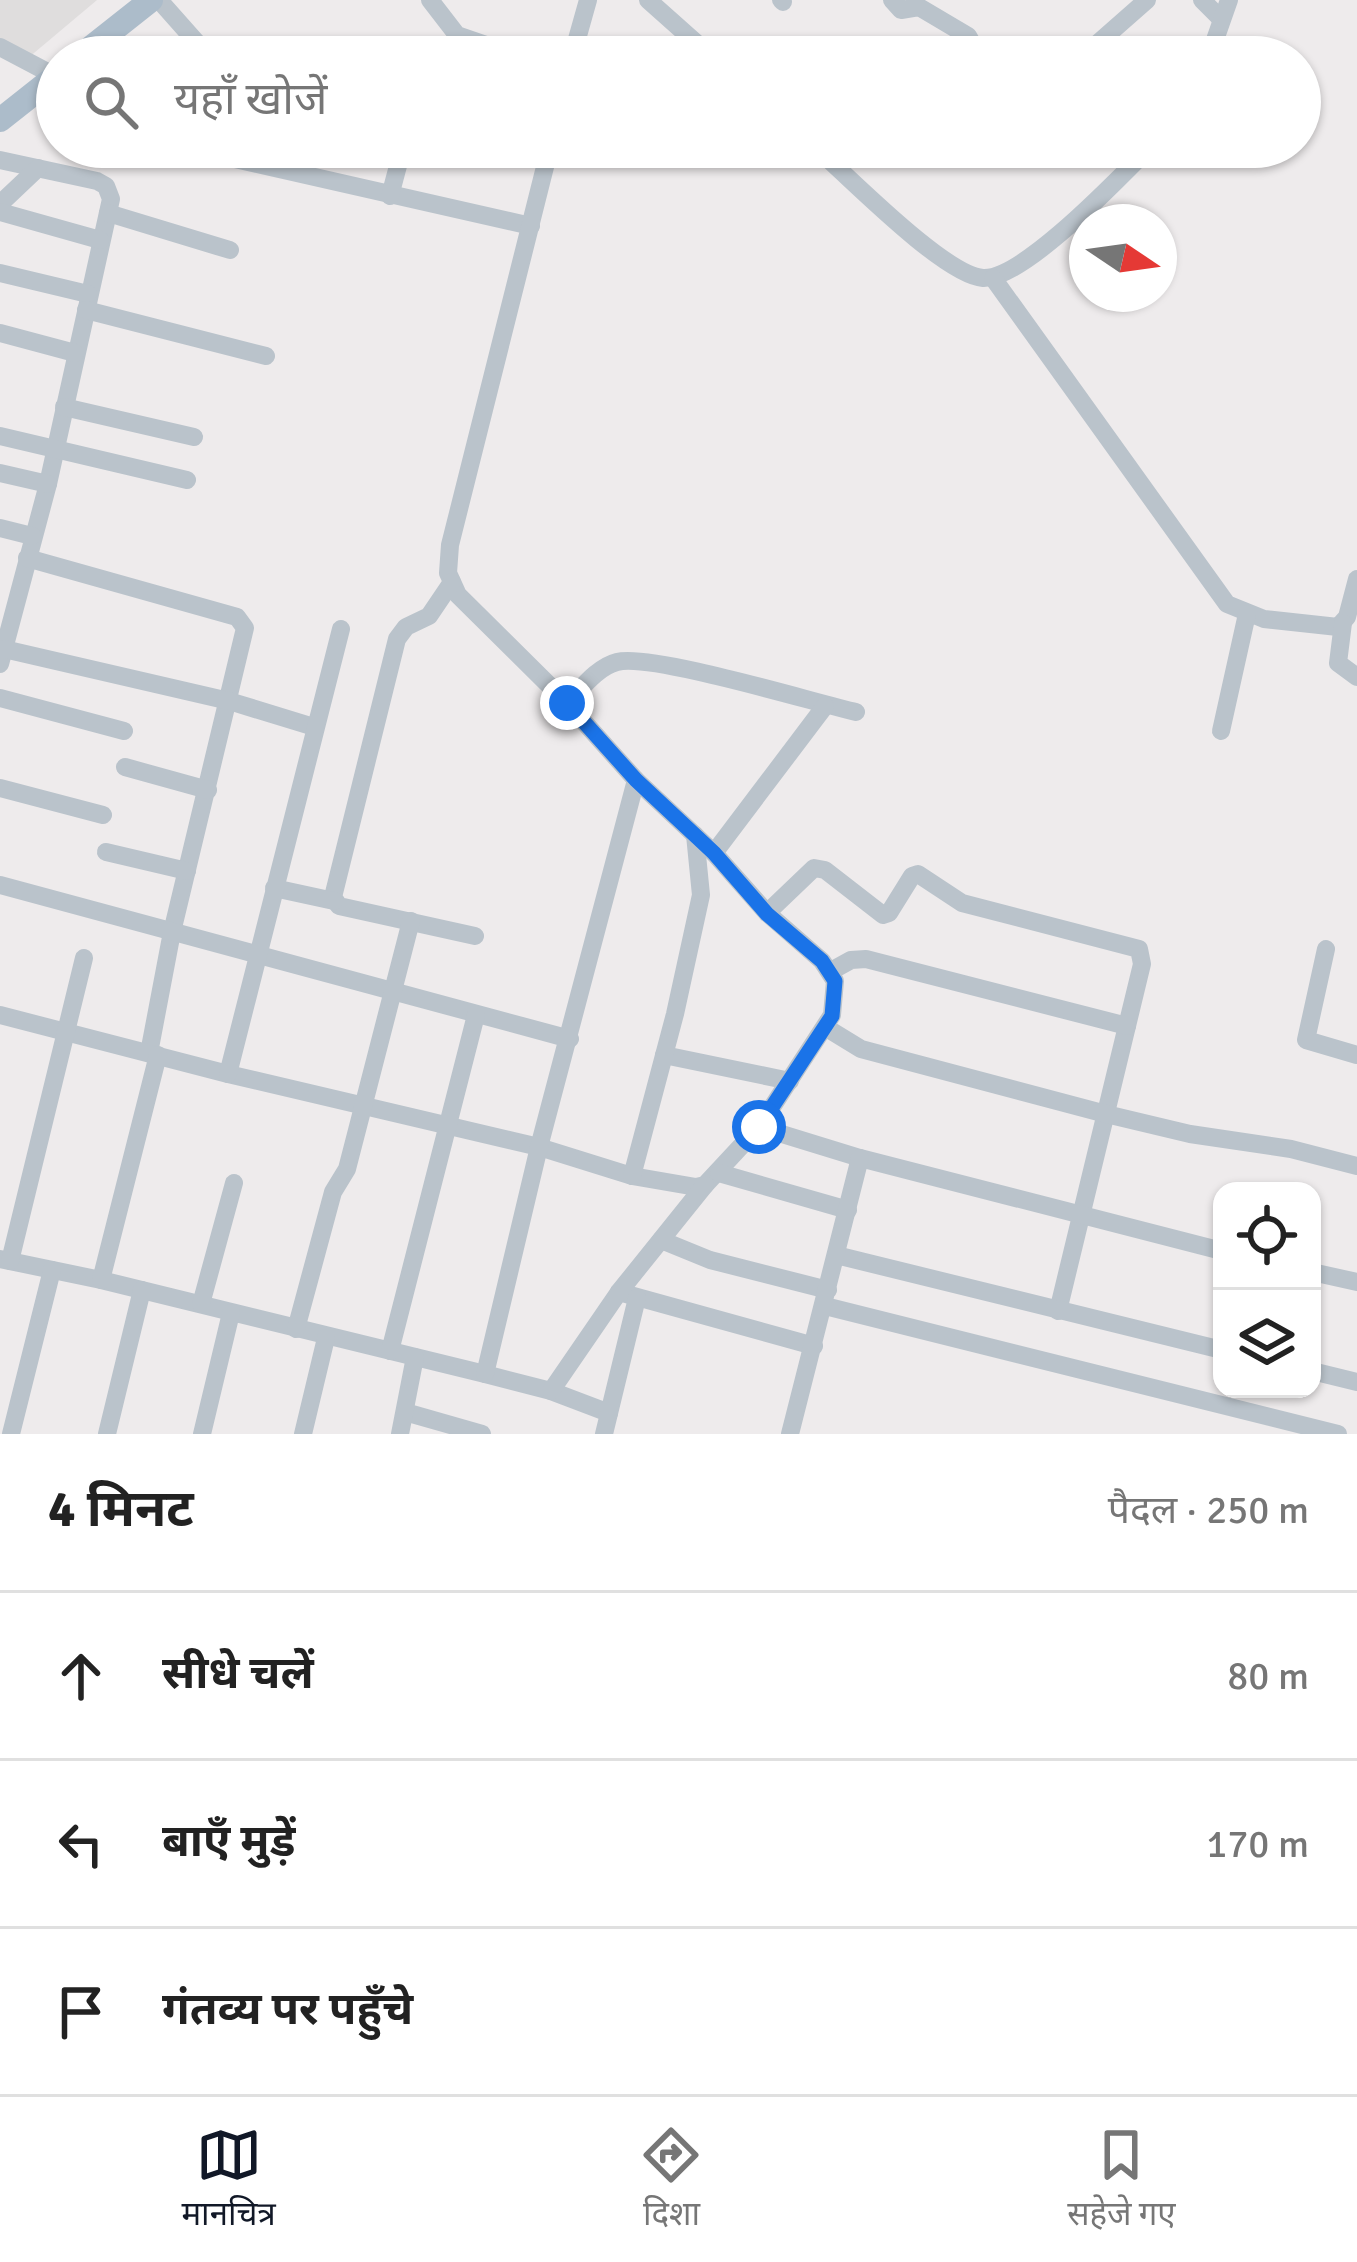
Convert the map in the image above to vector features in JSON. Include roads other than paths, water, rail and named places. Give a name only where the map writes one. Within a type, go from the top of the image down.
[{"type":"main road","points":[[107,36],[155,0]]},
{"type":"main road","points":[[0,120],[36,91]]},
{"type":"street","points":[[155,0],[185,36]]},
{"type":"street","points":[[430,0],[460,36]]},
{"type":"street","points":[[578,36],[588,0]]},
{"type":"street","points":[[648,0],[688,36]]},
{"type":"street","points":[[892,0],[902,10],[919,7],[968,36]]},
{"type":"street","points":[[1106,36],[1147,0]]},
{"type":"street","points":[[1202,0],[1225,9]]},
{"type":"street","points":[[0,47],[36,65]]},
{"type":"street","points":[[0,160],[36,168]]},
{"type":"street","points":[[100,240],[0,208],[38,168],[106,186],[110,192],[108,213],[56,448],[2,656],[229,701],[314,727]]},
{"type":"street","points":[[272,168],[531,226]]},
{"type":"street","points":[[391,196],[398,168]]},
{"type":"street","points":[[545,168],[450,545],[452,582],[458,595],[567,703],[636,780],[830,971],[836,998],[825,1027],[759,1127],[661,1240],[628,1295],[551,1391]]},
{"type":"street","points":[[839,168],[946,262],[966,274],[993,278],[1010,271],[1076,219],[1128,168]]},
{"type":"street","points":[[108,213],[230,250]]},
{"type":"street","points":[[0,273],[266,356]]},
{"type":"street","points":[[993,278],[1217,594],[1246,614],[1332,628],[1343,623]]},
{"type":"street","points":[[0,332],[74,353]]},
{"type":"street","points":[[64,407],[194,437]]},
{"type":"street","points":[[0,436],[188,480]]},
{"type":"street","points":[[0,473],[47,484]]},
{"type":"street","points":[[0,528],[32,536]]},
{"type":"street","points":[[0,571],[25,567],[159,593],[243,621],[244,637],[172,932],[154,1054],[101,1280]]},
{"type":"street","points":[[1357,579],[1343,623],[1338,664],[1357,676]]},
{"type":"street","points":[[334,902],[397,639],[406,627],[429,616],[452,582]]},
{"type":"street","points":[[1221,731],[1246,614]]},
{"type":"street","points":[[228,1075],[341,629]]},
{"type":"street","points":[[567,703],[602,670],[626,660],[856,712]]},
{"type":"street","points":[[0,698],[124,731]]},
{"type":"street","points":[[714,853],[826,706]]},
{"type":"street","points":[[124,767],[208,790]]},
{"type":"street","points":[[485,1374],[538,1147],[636,780]]},
{"type":"street","points":[[0,788],[103,815]]},
{"type":"street","points":[[632,1176],[701,895],[695,835]]},
{"type":"street","points":[[106,852],[187,872]]},
{"type":"street","points":[[767,914],[814,868],[825,870],[883,915],[913,876],[921,875],[962,903],[1137,946],[1142,964],[1058,1310]]},
{"type":"street","points":[[0,885],[570,1039]]},
{"type":"street","points":[[274,888],[475,936]]},
{"type":"street","points":[[296,1329],[333,1192],[345,1172],[411,921]]},
{"type":"street","points":[[1326,949],[1306,1040],[1357,1055]]},
{"type":"street","points":[[84,958],[5,1260],[485,1374],[609,1413]]},
{"type":"street","points":[[830,971],[851,960],[866,959],[1127,1026]]},
{"type":"street","points":[[0,1015],[228,1075],[538,1147],[632,1176],[696,1187],[712,1179],[848,1210]]},
{"type":"street","points":[[390,1351],[476,1015]]},
{"type":"street","points":[[825,1027],[861,1049],[1106,1114],[1357,1166]]},
{"type":"street","points":[[664,1054],[790,1081]]},
{"type":"street","points":[[759,1127],[860,1158],[1213,1249]]},
{"type":"street","points":[[790,1434],[860,1158]]},
{"type":"street","points":[[201,1304],[234,1183]]},
{"type":"street","points":[[661,1240],[826,1298],[1277,1428],[1338,1434]]},
{"type":"street","points":[[836,1255],[1213,1348]]},
{"type":"street","points":[[11,1434],[52,1270]]},
{"type":"street","points":[[1321,1274],[1357,1282]]},
{"type":"street","points":[[107,1434],[142,1290]]},
{"type":"street","points":[[628,1295],[814,1346]]},
{"type":"street","points":[[604,1434],[628,1295]]},
{"type":"street","points":[[202,1434],[231,1312]]},
{"type":"street","points":[[303,1434],[326,1337]]},
{"type":"street","points":[[400,1434],[415,1357]]},
{"type":"street","points":[[1321,1373],[1357,1382]]},
{"type":"street","points":[[405,1412],[482,1434]]}]
